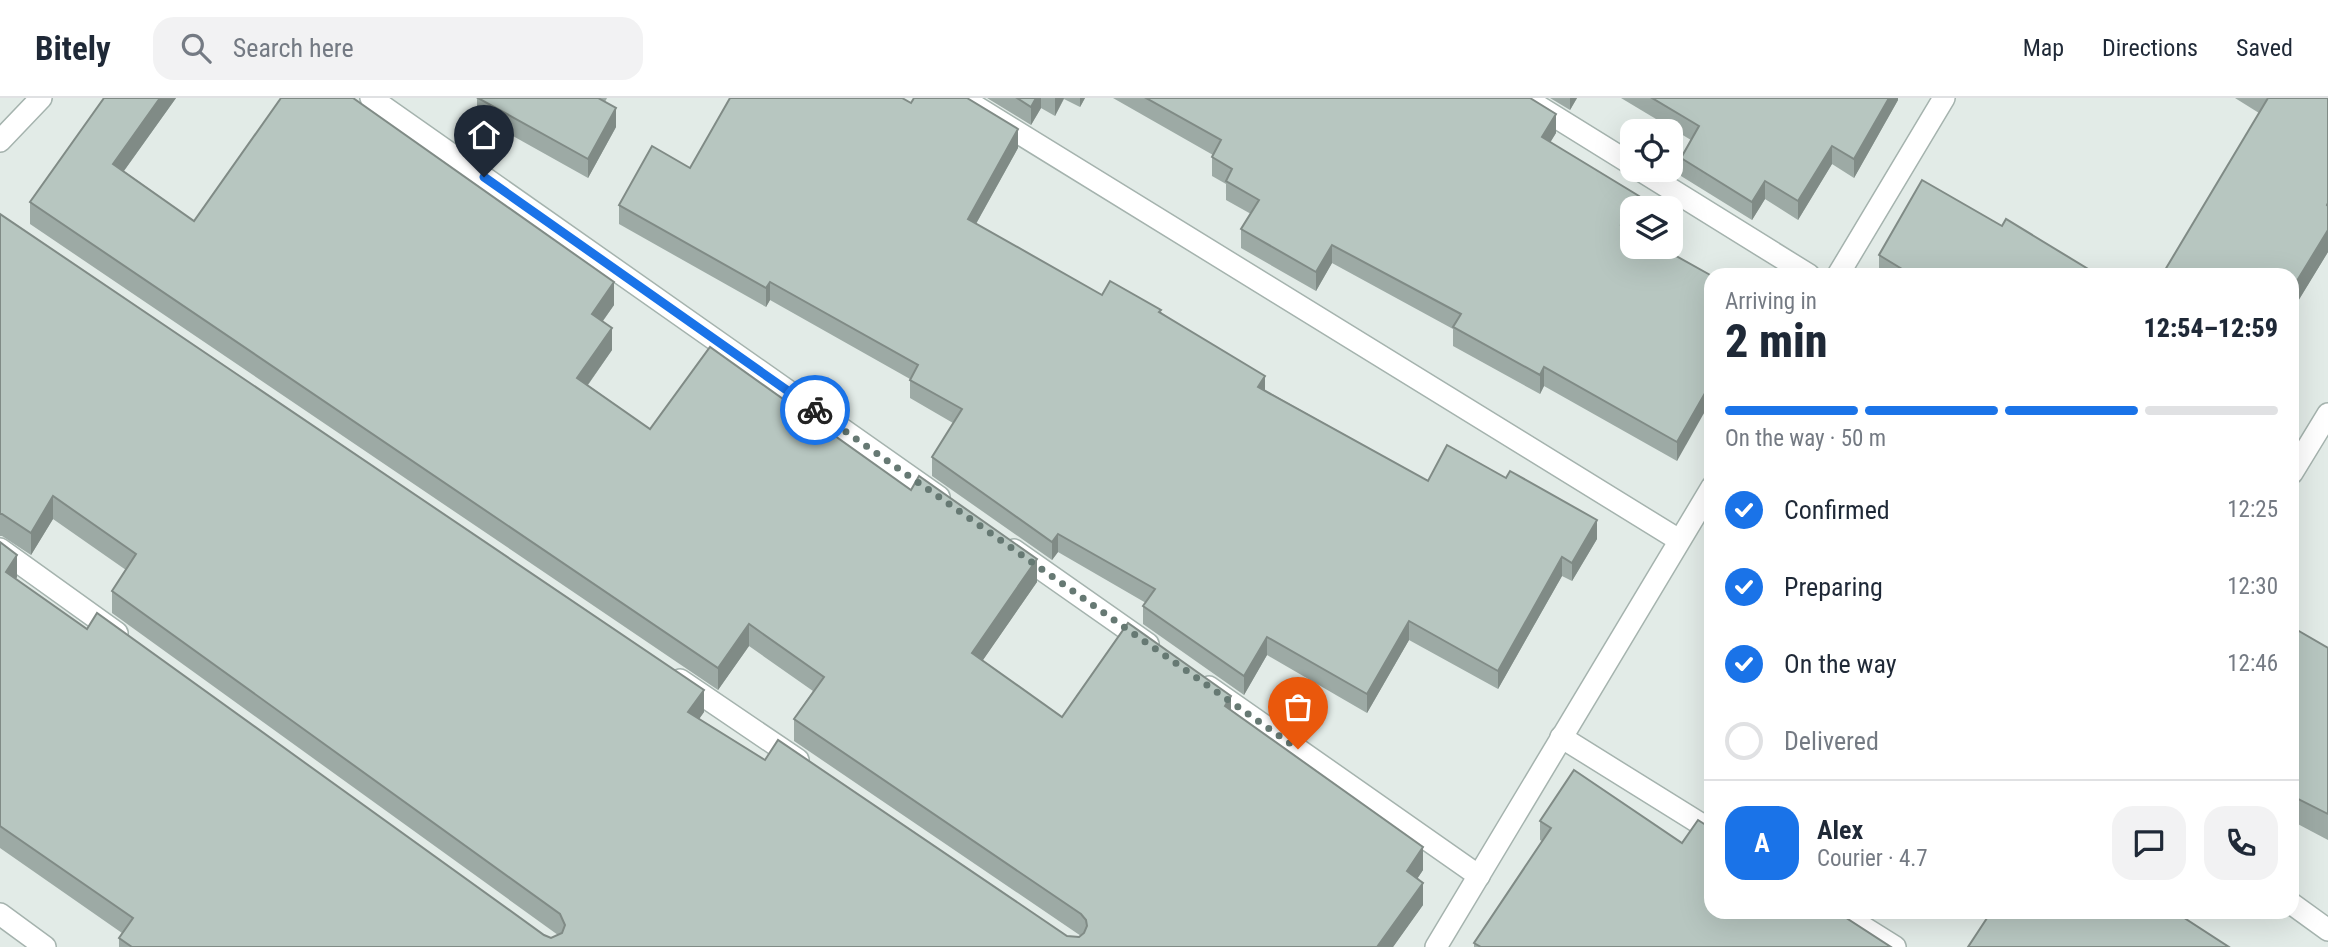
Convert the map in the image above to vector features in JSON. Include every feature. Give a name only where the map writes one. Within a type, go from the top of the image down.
[{"type":"street","points":[[0,141],[41,98]]},
{"type":"street","points":[[371,98],[953,507]]},
{"type":"street","points":[[962,98],[1679,540]]},
{"type":"street","points":[[1525,98],[1620,157]]},
{"type":"street","points":[[1842,268],[1944,98]]},
{"type":"street","points":[[1659,182],[1798,268]]},
{"type":"street","points":[[2299,461],[2328,414]]},
{"type":"street","points":[[1436,947],[1704,500]]},
{"type":"street","points":[[999,539],[1170,660]]},
{"type":"street","points":[[0,549],[135,646]]},
{"type":"street","points":[[658,665],[820,775]]},
{"type":"street","points":[[1193,676],[1479,876]]},
{"type":"street","points":[[1561,737],[1704,826]]},
{"type":"street","points":[[2299,909],[2328,930]]},
{"type":"street","points":[[0,914],[45,947]]},
{"type":"street","points":[[1850,919],[1895,947]]},
{"type":"building","points":[[104,98],[160,98],[113,164],[194,221],[281,98],[353,98],[614,282],[592,314],[612,328],[577,378],[650,429],[710,347],[911,490],[919,476],[1037,559],[972,653],[1062,717],[1128,623],[1231,696],[1225,706],[1423,847],[1407,871],[1423,883],[1377,947],[132,947],[119,938],[133,918],[0,826],[0,542],[17,555],[6,572],[87,629],[97,613],[544,935],[551,938],[562,933],[565,925],[560,914],[112,591],[136,554],[53,496],[31,533],[0,514],[0,214],[704,690],[688,712],[765,760],[778,740],[1067,936],[1079,937],[1087,926],[1081,914],[794,719],[824,677],[749,624],[718,668],[30,202]]},
{"type":"building","points":[[478,98],[598,98],[616,108],[588,159]]},
{"type":"building","points":[[730,98],[902,98],[911,103],[914,98],[967,98],[1018,129],[968,219],[1102,295],[1110,281],[1161,310],[1159,312],[1265,376],[1258,387],[1428,481],[1447,445],[1506,478],[1510,471],[1597,520],[1572,563],[1562,557],[1498,671],[1409,621],[1367,694],[1267,637],[1244,676],[1143,606],[1155,589],[1058,534],[1052,542],[932,457],[962,409],[910,380],[918,365],[770,282],[766,288],[619,205],[652,146],[690,168]]},
{"type":"building","points":[[1017,98],[1036,98],[1031,107]]},
{"type":"building","points":[[1146,98],[1530,98],[1556,114],[1542,137],[1639,196],[1620,196],[1620,259],[1682,259],[1704,272],[1704,395],[1677,442],[1544,367],[1540,375],[1453,327],[1461,314],[1332,245],[1316,272],[1241,229],[1259,200],[1226,181],[1232,169],[1212,157],[1221,140]]},
{"type":"building","points":[[1652,98],[1889,98],[1854,159],[1832,146],[1798,201],[1765,181],[1752,202],[1683,159],[1699,126]]},
{"type":"building","points":[[2268,98],[2328,98],[2328,230],[2299,278],[2299,268],[2166,268]]},
{"type":"building","points":[[1922,180],[2002,226],[2006,219],[2086,268],[1900,268],[1879,255]]},
{"type":"building","points":[[2299,631],[2328,648],[2328,814],[2299,800]]},
{"type":"building","points":[[1574,770],[1682,843],[1698,820],[1704,824],[1704,919],[1848,919],[1891,947],[1481,947],[1474,943],[1551,828],[1540,821]]},
{"type":"building","points":[[1986,919],[2186,919],[2229,947],[1968,947]]},
{"type":"way so far","points":[[815,410],[1298,749]]},
{"type":"route","points":[[484,177],[815,410]]}]
